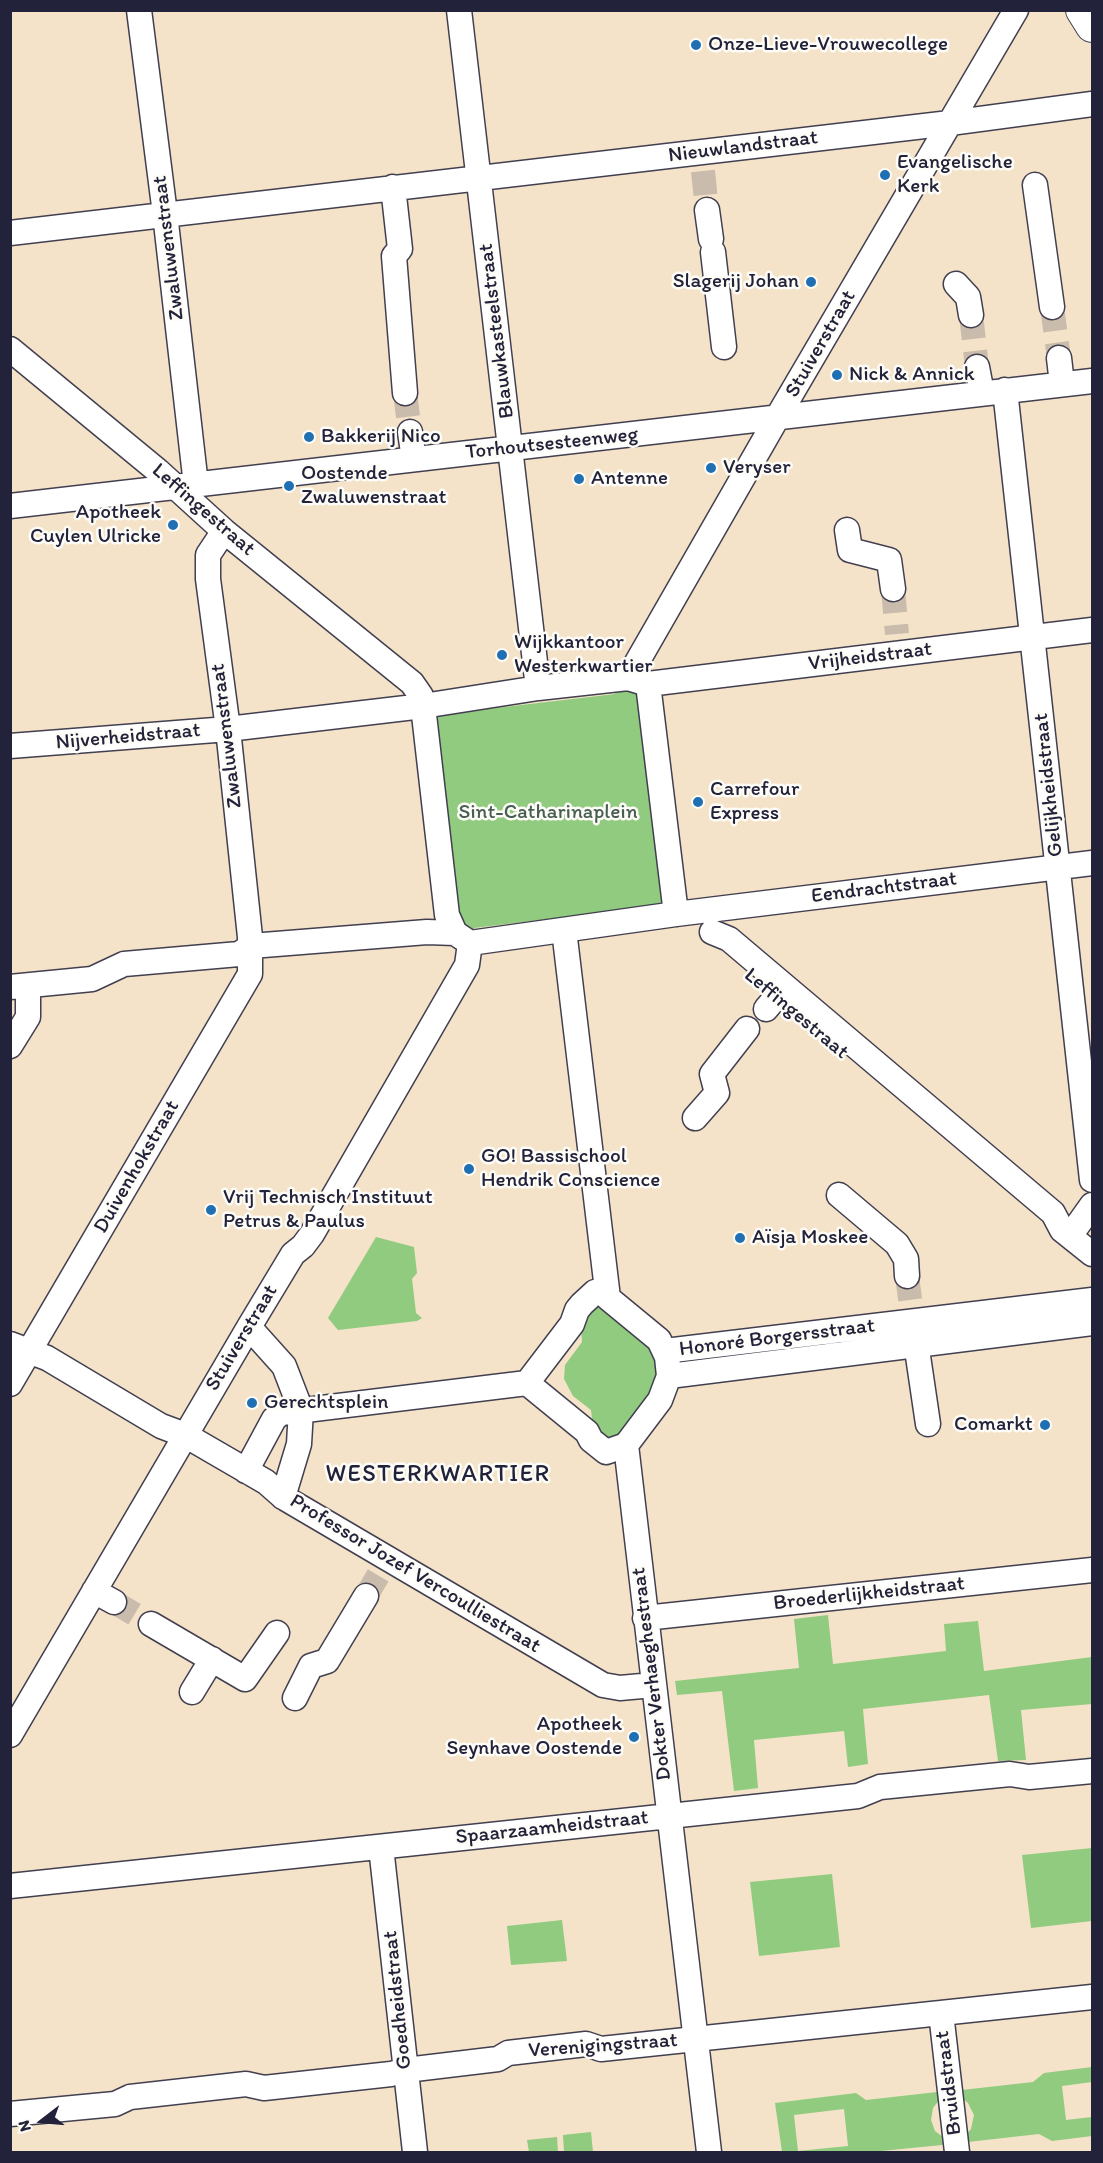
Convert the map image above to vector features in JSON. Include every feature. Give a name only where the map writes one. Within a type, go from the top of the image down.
[{"type":"main road","points":[[1082,10],[1092,26]]},
{"type":"street","name":"Zwaluwenstraat","points":[[139,10],[165,214],[186,486]]},
{"type":"street","name":"Blauwkasteelstraat","points":[[459,10],[538,688]]},
{"type":"street","name":"Stuiverstraat","points":[[638,681],[777,418],[1016,10]]},
{"type":"street","name":"Nieuwlandstraat","points":[[10,233],[479,177],[702,161],[1092,104]]},
{"type":"street","points":[[1035,185],[1052,307]]},
{"type":"street","points":[[393,187],[400,249],[394,256],[405,393]]},
{"type":"street","points":[[707,210],[724,347]]},
{"type":"street","points":[[956,284],[968,297],[971,315]]},
{"type":"street","name":"Leffingestraat","points":[[10,349],[186,486],[225,531],[412,683],[422,696],[423,706]]},
{"type":"street","points":[[1059,358],[1062,384]]},
{"type":"street","name":"Gelijkheidstraat","points":[[977,367],[994,392],[1032,637],[1090,1136],[1092,1180]]},
{"type":"street","name":"Torhoutsesteenweg","points":[[10,506],[1092,381]]},
{"type":"street","points":[[410,432],[414,459]]},
{"type":"street","points":[[847,530],[850,550],[889,560],[893,589]]},
{"type":"street","name":"Zwaluwenstraat","points":[[225,531],[208,555],[208,579],[228,729],[251,945]]},
{"type":"street","name":"Vrijheidstraat","points":[[638,681],[898,644],[1032,637],[1092,630]]},
{"type":"street","points":[[386,709],[397,670]]},
{"type":"street","points":[[10,1046],[28,1017],[19,987],[92,979],[124,964],[239,954],[251,945],[427,932],[463,938],[564,930],[676,914],[638,681],[538,688],[423,706],[447,915],[463,938]]},
{"type":"street","name":"Nijverheidstraat","points":[[10,746],[228,729],[423,706]]},
{"type":"street","name":"Eendrachtstraat","points":[[676,914],[708,922],[1092,863]]},
{"type":"street","name":"Leffingestraat","points":[[708,922],[717,949],[771,1003],[892,1086]]},
{"type":"street","name":"Leffingestraat","points":[[708,922],[1045,1226],[1066,1233],[1092,1254]]},
{"type":"street","points":[[527,1383],[587,1432],[591,1440],[606,1452],[626,1445],[660,1400],[669,1376],[665,1351],[659,1340],[608,1298],[564,930]]},
{"type":"street","name":"Stuiverstraat","points":[[10,1735],[104,1596],[184,1435],[293,1254],[303,1246],[318,1223],[467,965],[463,938]]},
{"type":"street","name":"Duivenhokstraat","points":[[10,1384],[20,1347],[250,974],[251,945]]},
{"type":"street","points":[[695,1118],[717,1093],[712,1074],[747,1029]]},
{"type":"street","points":[[839,1195],[897,1244],[906,1259],[907,1276]]},
{"type":"street","points":[[1066,1233],[1092,1205]]},
{"type":"street","points":[[246,1471],[274,1419],[281,1413],[527,1383],[572,1324],[582,1304],[595,1292],[607,1290]]},
{"type":"street","name":"Honoré Borgersstraat","points":[[669,1376],[890,1336],[914,1324],[1092,1300]]},
{"type":"street","name":"Honoré Borgersstraat","points":[[914,1324],[1092,1323]]},
{"type":"street","points":[[914,1324],[928,1425]]},
{"type":"street","points":[[249,1327],[284,1366],[301,1410],[299,1444],[283,1497]]},
{"type":"street","name":"Honoré Borgersstraat","points":[[665,1351],[890,1336]]},
{"type":"street","name":"Professor Jozef Vercoulliestraat","points":[[20,1347],[47,1358],[161,1426],[184,1435],[266,1482],[283,1497],[384,1566],[603,1685],[620,1688],[653,1685]]},
{"type":"street","name":"Dokter Verhaeghestraat","points":[[626,1445],[709,2152]]},
{"type":"street","name":"Broederlijkheidstraat","points":[[645,1618],[1092,1570]]},
{"type":"street","points":[[295,1698],[311,1666],[327,1661],[366,1596]]},
{"type":"street","points":[[151,1624],[245,1679],[277,1633]]},
{"type":"street","points":[[190,1690],[212,1659]]},
{"type":"street","name":"Spaarzaamheidstraat","points":[[10,1886],[858,1796],[880,1787],[1010,1774],[1029,1777],[1092,1771]]},
{"type":"street","name":"Goedheidstraat","points":[[381,1847],[415,2152]]},
{"type":"street","name":"Verenigingstraat","points":[[10,2114],[115,2104],[130,2097],[246,2084],[264,2088],[391,2074],[406,2070],[498,2060],[508,2053],[586,2044],[601,2049],[1092,1997]]},
{"type":"street","name":"Bruidstraat","points":[[941,2013],[957,2152]]},
{"type":"green space","name":"Sint-Catharinaplein","points":[[615,688],[636,691],[639,695],[663,905],[474,928],[475,933],[459,926],[436,715],[615,694]]},
{"type":"green space","points":[[376,1237],[414,1247],[417,1273],[412,1279],[416,1313],[422,1318],[417,1321],[338,1330],[328,1318]]},
{"type":"green space","points":[[593,1299],[656,1348],[660,1380],[616,1445],[594,1435],[591,1410],[573,1396],[564,1379],[565,1365],[582,1342],[580,1316]]},
{"type":"green space","points":[[828,1615],[833,1664],[946,1651],[944,1624],[978,1621],[984,1671],[1092,1657],[1092,1704],[1021,1710],[1026,1760],[998,1761],[989,1695],[863,1709],[868,1764],[848,1767],[844,1731],[754,1740],[758,1788],[734,1791],[722,1691],[677,1695],[675,1681],[799,1668],[794,1619]]},
{"type":"green space","points":[[1092,1848],[1092,1921],[1031,1928],[1022,1855]]},
{"type":"green space","points":[[832,1874],[840,1947],[759,1956],[750,1882]]},
{"type":"green space","points":[[562,1920],[567,1961],[511,1965],[507,1926]]},
{"type":"green space","points":[[1092,2067],[1092,2082],[1062,2086],[1066,2120],[1092,2117],[1092,2136],[1052,2141],[1039,2134],[959,2143],[971,2129],[974,2115],[968,2103],[953,2091],[1033,2082],[1044,2073]]},
{"type":"green space","points":[[946,2091],[933,2108],[931,2120],[935,2131],[952,2144],[871,2152],[782,2152],[775,2103],[856,2093],[866,2100]],"holes":[[[844,2109],[848,2146],[798,2151],[794,2115]]]},
{"type":"green space","points":[[591,2132],[593,2152],[564,2152],[563,2135]]},
{"type":"green space","points":[[557,2137],[558,2152],[529,2152],[527,2140]]},
{"type":"tunnel","points":[[703,171],[707,210]]},
{"type":"tunnel","points":[[1052,307],[1059,358]]},
{"type":"tunnel","points":[[971,315],[977,367]]},
{"type":"tunnel","points":[[405,393],[410,432]]},
{"type":"tunnel","points":[[893,589],[897,634]]},
{"type":"tunnel","points":[[907,1276],[911,1306]]},
{"type":"tunnel","points":[[366,1596],[379,1574]]},
{"type":"tunnel","points":[[114,1602],[151,1624]]},
{"type":"place","name":"Onze-Lieve-Vrouwecollege","points":[[696,45]]},
{"type":"place","name":"Evangelische Kerk","points":[[885,175]]},
{"type":"place","name":"Slagerij Johan","points":[[811,282]]},
{"type":"place","name":"Nick & Annick","points":[[837,375]]},
{"type":"place","name":"Bakkerij Nico","points":[[309,437]]},
{"type":"place","name":"Veryser","points":[[711,468]]},
{"type":"place","name":"Antenne","points":[[579,479]]},
{"type":"place","name":"Oostende Zwaluwenstraat","points":[[289,486]]},
{"type":"place","name":"Apotheek Cuylen Ulricke","points":[[173,525]]},
{"type":"place","name":"Wijkkantoor Westerkwartier","points":[[502,655]]},
{"type":"place","name":"Carrefour Express","points":[[698,802]]},
{"type":"place","name":"GO! Bassischool Hendrik Conscience","points":[[469,1169]]},
{"type":"place","name":"Vrij Technisch Instituut Petrus & Paulus","points":[[211,1210]]},
{"type":"place","name":"Aïsja Moskee","points":[[740,1238]]},
{"type":"place","name":"Gerechtsplein","points":[[252,1403]]},
{"type":"place","name":"Comarkt","points":[[1045,1425]]},
{"type":"place","name":"Apotheek Seynhave Oostende","points":[[634,1737]]},
{"type":"district","name":"WESTERKWARTIER","points":[[438,1475]]}]
